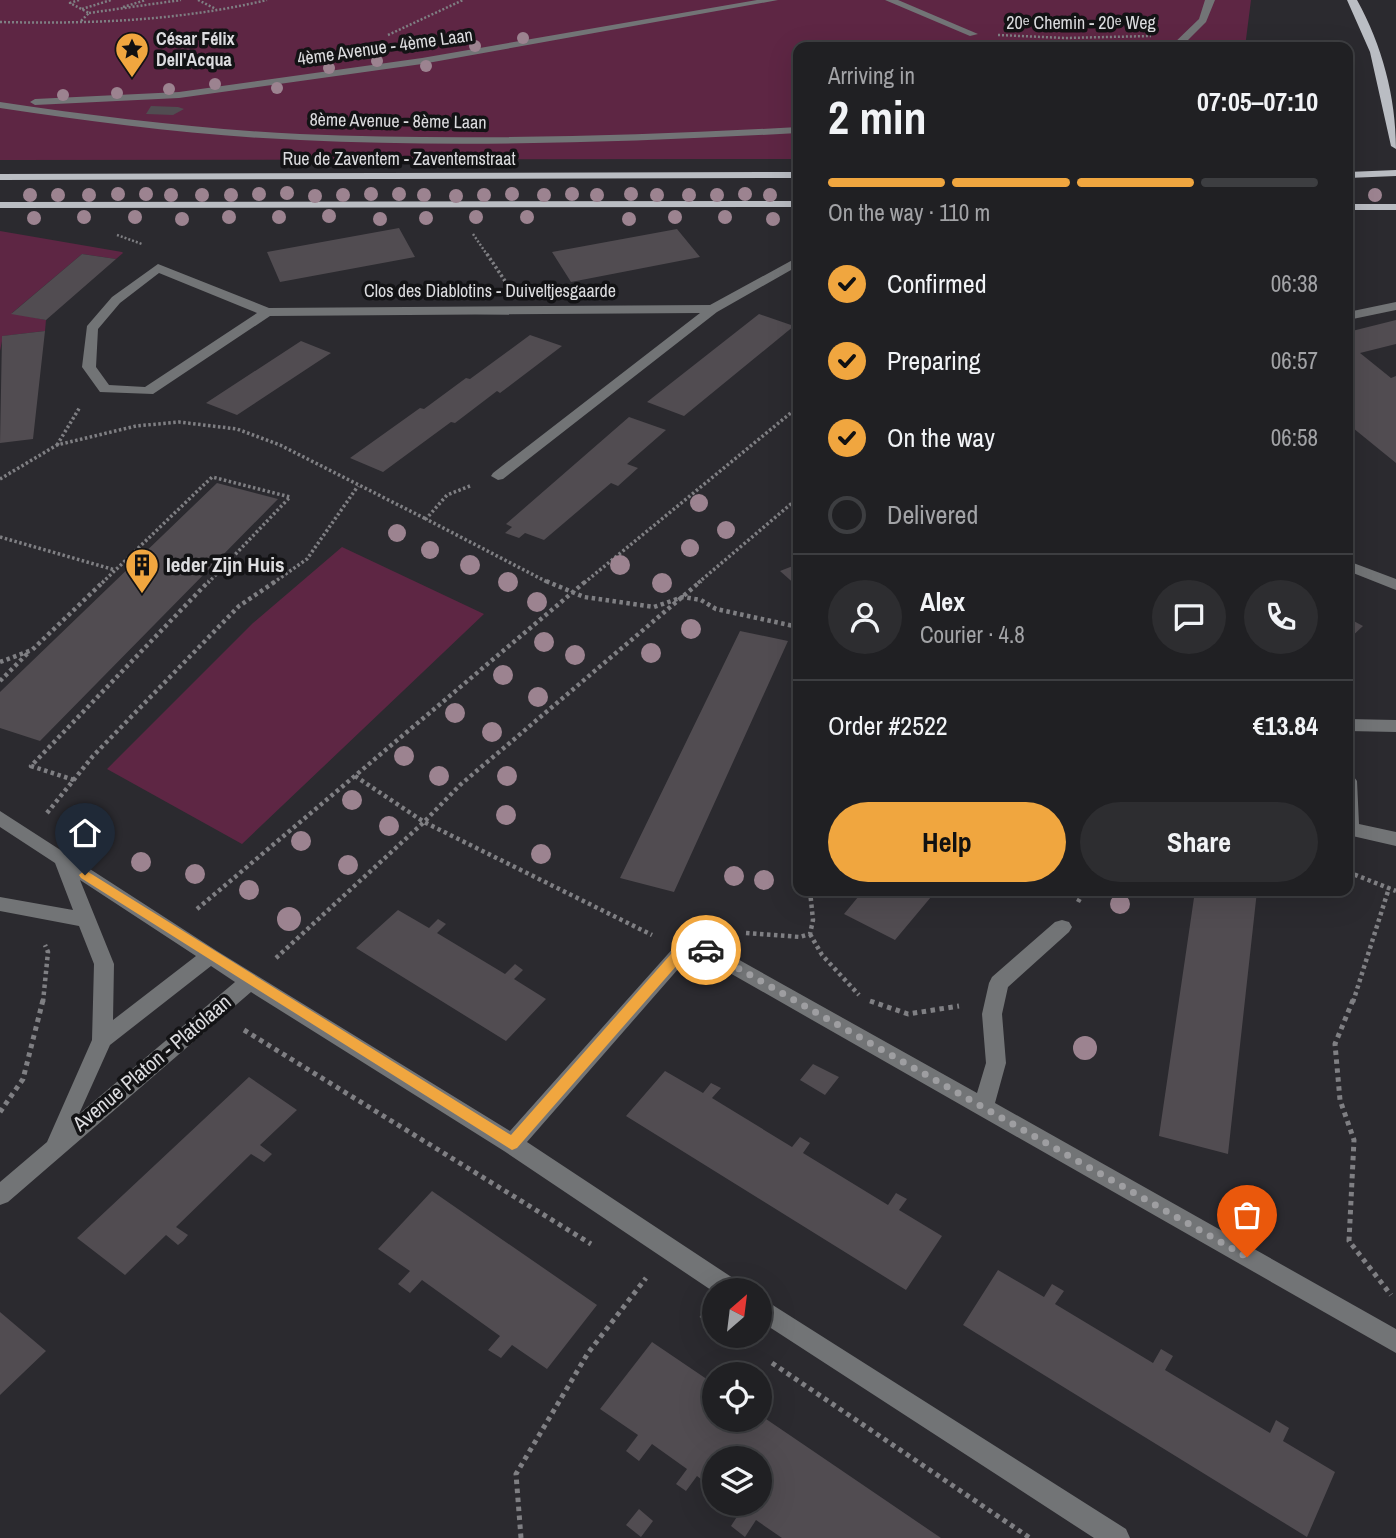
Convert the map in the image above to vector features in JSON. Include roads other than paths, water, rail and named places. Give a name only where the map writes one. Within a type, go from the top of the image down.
[{"type":"main road","points":[[1352,0],[1364,19],[1377,60],[1396,146]]},
{"type":"main road","points":[[1353,175],[1393,171]]},
{"type":"main road","name":"Rue de Zaventem - Zaventemstraat","points":[[0,177],[793,175]]},
{"type":"main road","points":[[0,205],[793,204]]},
{"type":"main road","points":[[1353,207],[1396,207]]},
{"type":"street","name":"4ème Avenue - 4ème Laan","points":[[0,103],[179,95],[422,61],[773,0]]},
{"type":"street","points":[[890,0],[973,34]]},
{"type":"street","points":[[1181,42],[1210,10],[1210,0]]},
{"type":"street","name":"8ème Avenue - 8ème Laan","points":[[0,103],[187,130],[326,139],[621,140],[793,130]]},
{"type":"street","name":"Clos des Diablotins - Duiveltjesgaarde","points":[[498,476],[713,309],[793,264]]},
{"type":"street","name":"Clos des Diablotins - Duiveltjesgaarde","points":[[267,312],[148,391],[105,389],[89,367],[92,329],[116,300],[158,268],[267,312],[713,309]]},
{"type":"street","points":[[1353,315],[1396,306]]},
{"type":"street","points":[[1353,568],[1396,585]]},
{"type":"street","points":[[1353,725],[1396,726]]},
{"type":"street","points":[[0,818],[210,956],[512,1144],[712,1278]]},
{"type":"street","points":[[1353,830],[1396,839]]},
{"type":"street","name":"Avenue Platon - Platolaan","points":[[54,1147],[102,1040],[104,964],[63,861]]},
{"type":"street","points":[[0,904],[85,920]]},
{"type":"street","points":[[983,1108],[996,1063],[992,1014],[999,983],[1062,927]]},
{"type":"street","points":[[512,1144],[691,941],[1396,1342]]},
{"type":"street","name":"Avenue Platon - Platolaan","points":[[102,1040],[210,956]]},
{"type":"street","name":"Avenue Platon - Platolaan","points":[[0,1195],[251,980]]},
{"type":"street","points":[[772,1316],[1117,1538]]},
{"type":"place","name":"César Félix Dell'Acqua","points":[[132,79]]},
{"type":"place","name":"Ieder Zijn Huis","points":[[142,595]]}]
